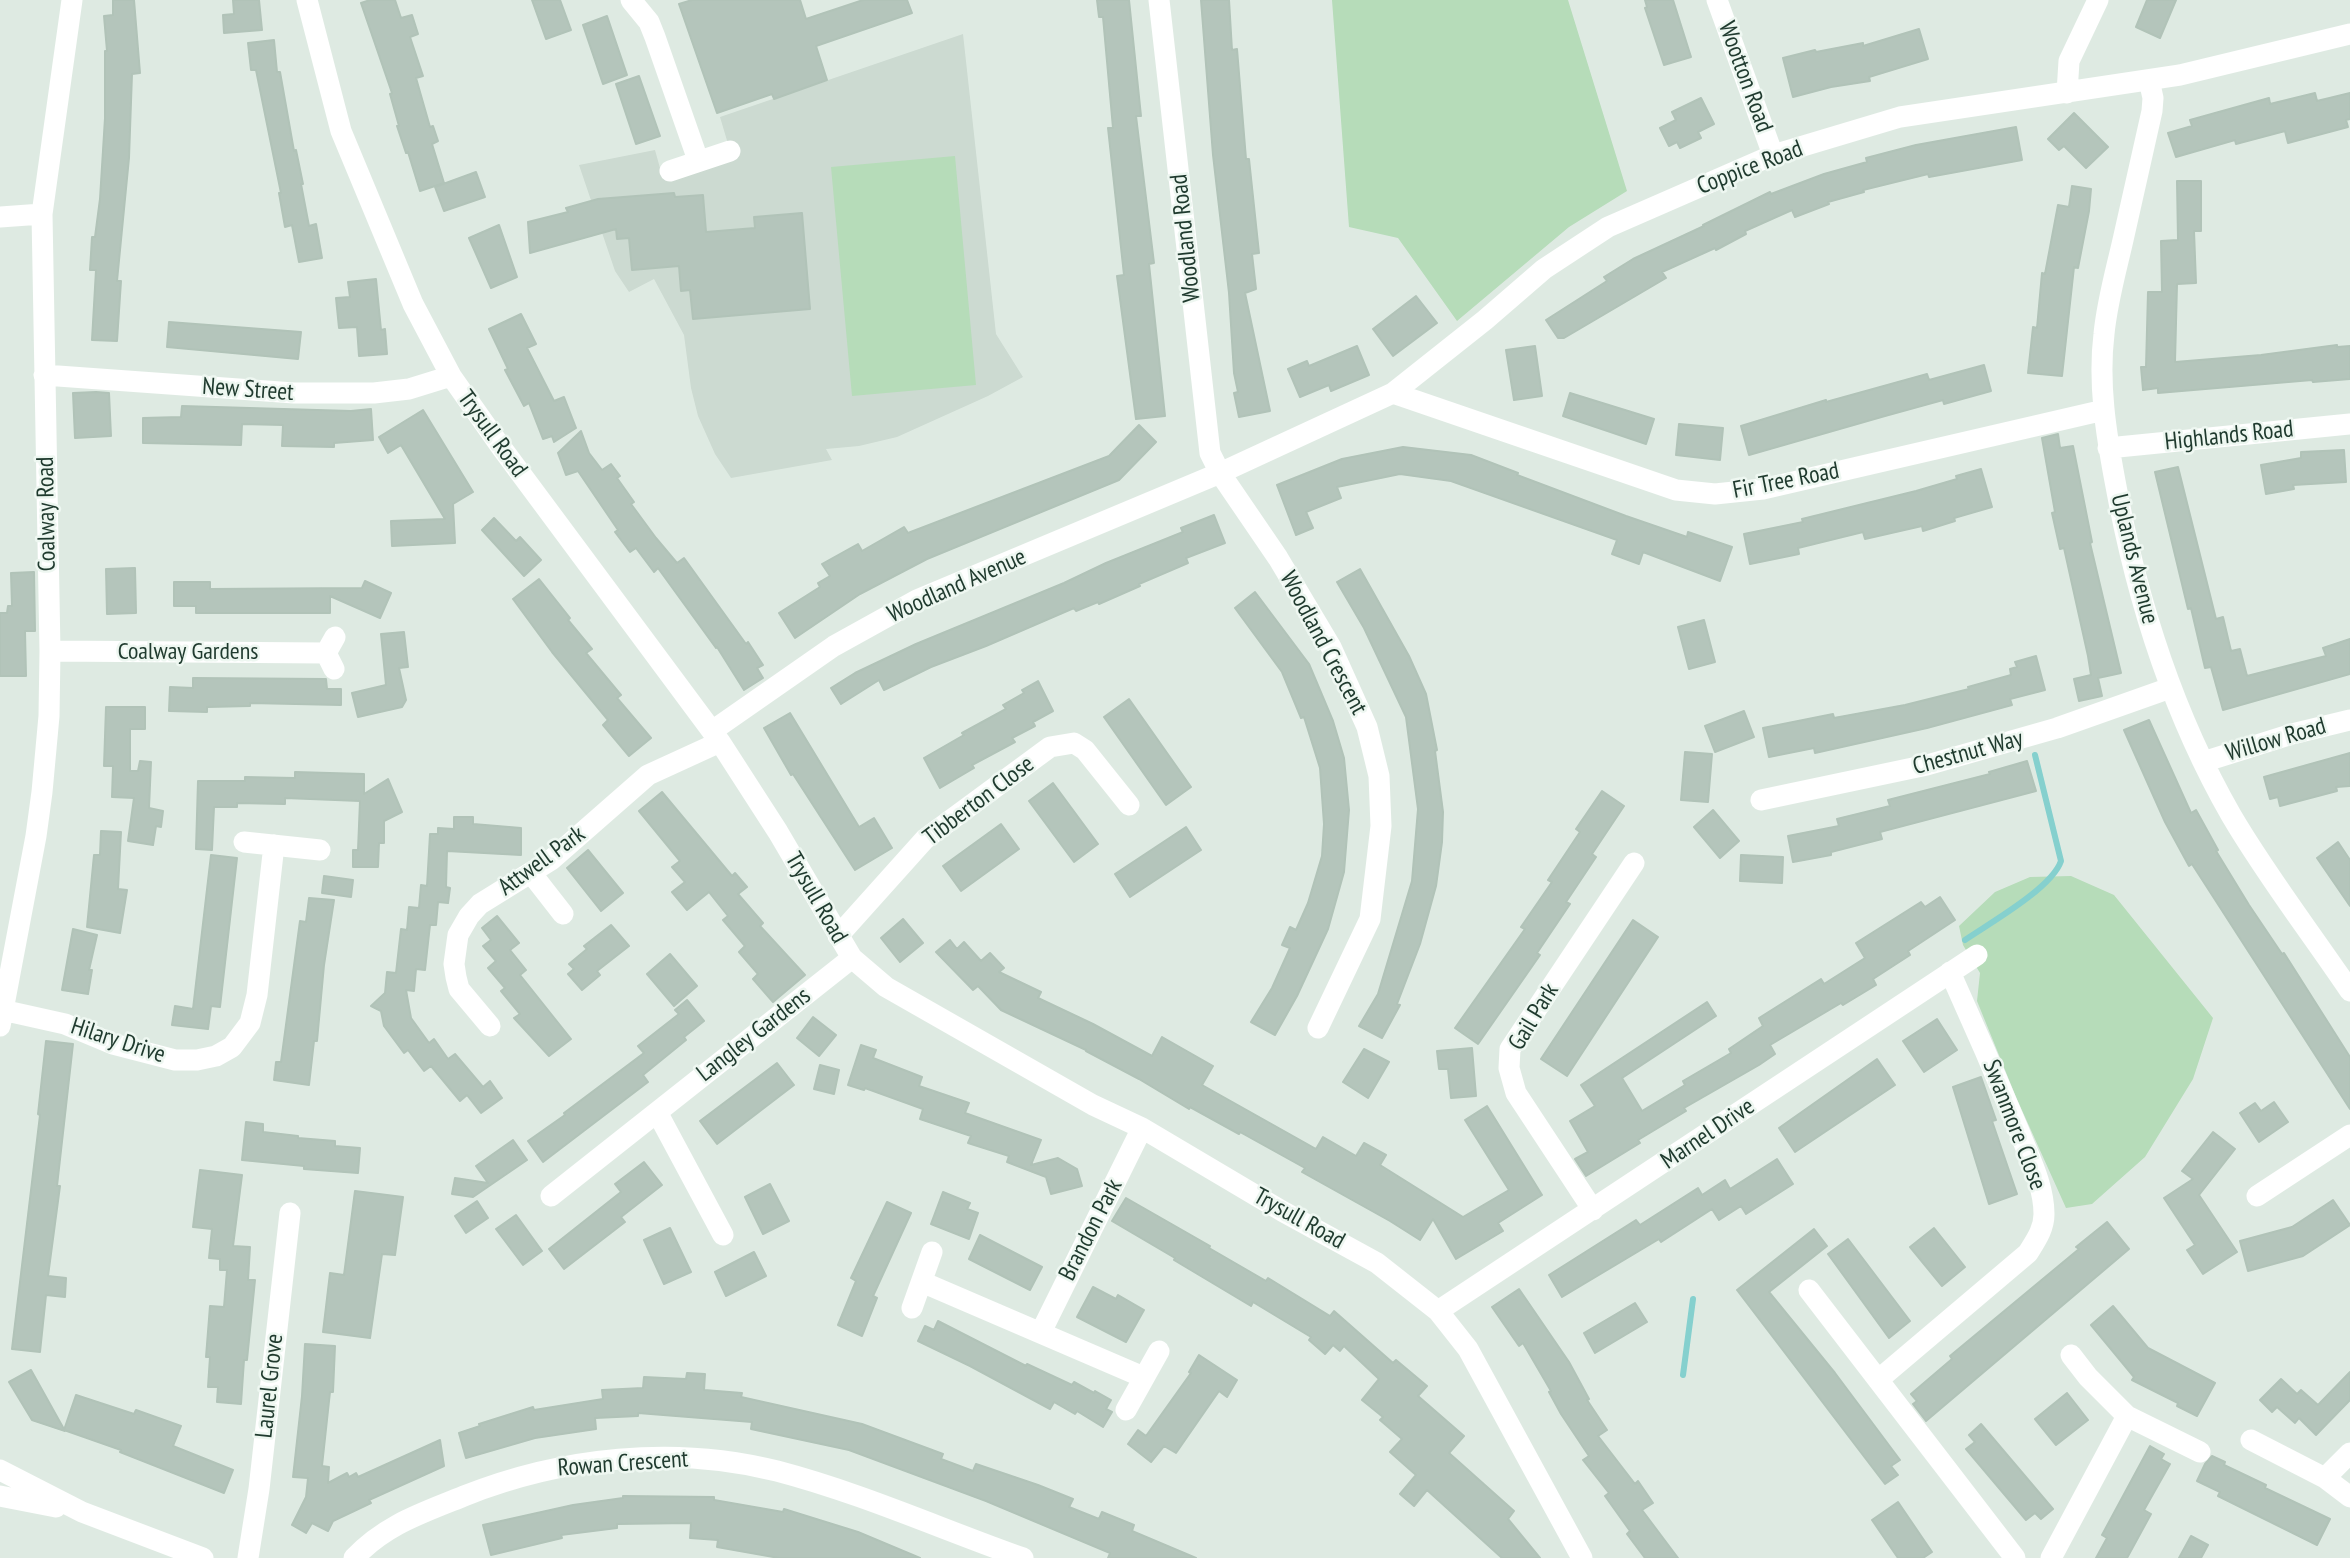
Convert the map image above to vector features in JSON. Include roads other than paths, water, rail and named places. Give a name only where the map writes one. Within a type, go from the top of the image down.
[{"type":"street","name":"Coalway Road","points":[[2,1007],[42,792],[49,716],[42,214],[72,0]]},
{"type":"street","name":"Trysull Road","points":[[307,0],[341,131],[413,304],[451,376],[716,737],[778,832],[852,958],[886,987],[1093,1105],[1142,1128],[1377,1263],[1438,1311],[1468,1349],[1582,1558]]},
{"type":"street","points":[[633,0],[649,22],[698,160]]},
{"type":"street","name":"Woodland Road","points":[[1159,0],[1210,453],[1220,473]]},
{"type":"street","name":"Wootton Road","points":[[1717,0],[1773,155]]},
{"type":"street","points":[[2067,93],[2069,61],[2098,0]]},
{"type":"street","name":"Coppice Road","points":[[1220,473],[1393,393],[1544,269],[1608,227],[1773,155],[1900,117],[2149,80],[2350,34]]},
{"type":"street","name":"Uplands Avenue","points":[[2149,80],[2153,98],[2152,111],[2112,285],[2104,334],[2104,410],[2108,448],[2124,530],[2170,688],[2203,762],[2232,817],[2350,991]]},
{"type":"street","points":[[670,171],[730,151]]},
{"type":"street","points":[[0,217],[42,214]]},
{"type":"street","name":"New Street","points":[[44,375],[294,393],[374,394],[409,389],[451,376]]},
{"type":"street","name":"Fir Tree Road","points":[[1393,393],[1676,490],[1715,494],[1763,489],[2104,410]]},
{"type":"street","name":"Highlands Road","points":[[2108,448],[2350,424]]},
{"type":"street","name":"Woodland Avenue","points":[[716,737],[834,646],[917,600],[1220,473]]},
{"type":"street","name":"Woodland Crescent","points":[[1220,473],[1278,558],[1331,647],[1367,727],[1379,776],[1381,826],[1370,919],[1318,1027]]},
{"type":"street","name":"Coalway Gardens","points":[[50,651],[332,653]]},
{"type":"street","name":"Chestnut Way","points":[[1761,800],[1941,761],[2057,728],[2170,688]]},
{"type":"street","name":"Willow Road","points":[[2203,762],[2291,734],[2350,720]]},
{"type":"street","name":"Attwell Park","points":[[489,1026],[459,989],[454,964],[458,935],[469,916],[480,904],[551,860],[648,775],[716,737]]},
{"type":"street","name":"Tibberton Close","points":[[838,936],[925,839],[1050,747],[1074,743],[1085,751],[1129,805]]},
{"type":"street","points":[[244,842],[320,850]]},
{"type":"street","name":"Hilary Drive","points":[[2,1007],[65,1024],[113,1044],[175,1060],[197,1060],[216,1056],[232,1047],[250,1023],[257,995],[274,845]]},
{"type":"street","name":"Gail Park","points":[[1593,1210],[1516,1093],[1509,1068],[1510,1049],[1634,863]]},
{"type":"street","points":[[531,873],[563,914]]},
{"type":"street","name":"Marnel Drive","points":[[1438,1311],[1977,956]]},
{"type":"street","name":"Langley Gardens","points":[[551,1196],[852,958]]},
{"type":"street","name":"Swanmore Close","points":[[1878,1380],[2028,1252],[2040,1234],[2044,1217],[2043,1196],[2033,1166],[1950,972]]},
{"type":"street","points":[[657,1112],[723,1234]]},
{"type":"street","name":"Brandon Park","points":[[1041,1332],[1142,1128]]},
{"type":"street","points":[[2257,1196],[2350,1135]]},
{"type":"street","name":"Laurel Grove","points":[[248,1558],[259,1489],[290,1213]]},
{"type":"street","points":[[912,1308],[932,1252]]},
{"type":"street","points":[[922,1282],[1143,1377]]},
{"type":"street","points":[[1809,1290],[2015,1558]]},
{"type":"street","points":[[1126,1410],[1159,1351]]},
{"type":"street","points":[[2071,1355],[2088,1377],[2127,1416],[2200,1452]]},
{"type":"street","points":[[2051,1558],[2127,1416]]},
{"type":"street","points":[[2250,1440],[2325,1478],[2350,1497]]},
{"type":"street","points":[[2325,1478],[2350,1453]]},
{"type":"street","name":"Rowan Crescent","points":[[354,1558],[371,1540],[401,1522],[484,1488],[551,1468],[621,1460],[696,1458],[774,1470],[815,1482],[1023,1558]]},
{"type":"street","points":[[0,1470],[82,1512],[203,1558]]},
{"type":"street","points":[[0,1496],[82,1512]]},
{"type":"waterway","points":[[1965,940],[2033,893],[2046,882],[2061,861],[2035,755]]},
{"type":"waterway","points":[[1683,1375],[1693,1299]]}]
